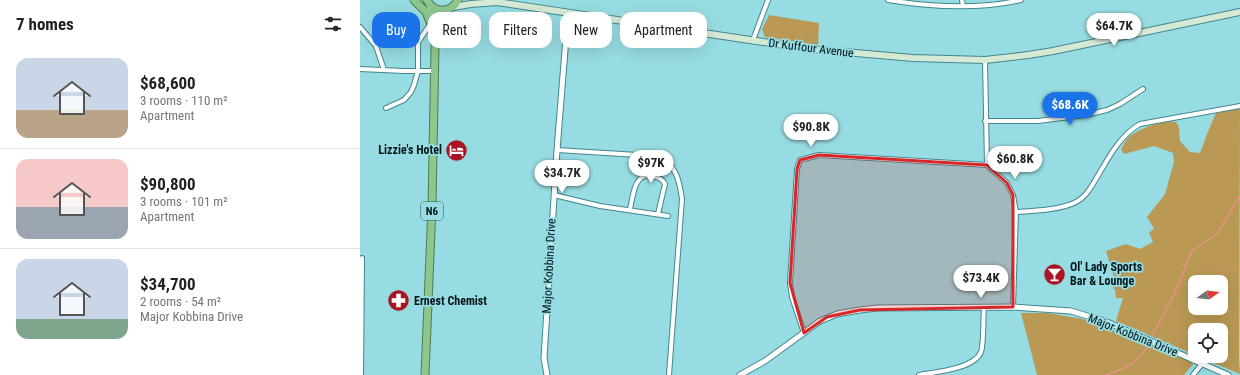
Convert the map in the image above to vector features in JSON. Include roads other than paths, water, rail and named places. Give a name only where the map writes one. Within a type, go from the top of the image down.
[{"type":"highway","points":[[414,0],[426,12],[428,16]]},
{"type":"highway","name":"N6","points":[[449,12],[458,0]]},
{"type":"highway","name":"N6","points":[[427,2],[435,9],[441,11],[451,8]]},
{"type":"highway","name":"N6","points":[[427,2],[430,12]]},
{"type":"highway","name":"N6","points":[[425,375],[432,207],[435,48]]},
{"type":"main road","name":"Dr Kuffour Avenue","points":[[451,8],[495,1],[562,12]]},
{"type":"main road","name":"Dr Kuffour Avenue","points":[[612,19],[810,49],[913,58],[985,60],[1053,51],[1240,12]]},
{"type":"street","points":[[753,40],[768,0]]},
{"type":"street","points":[[888,0],[963,6],[996,5],[1021,0]]},
{"type":"street","points":[[962,0],[963,6]]},
{"type":"street","points":[[386,108],[404,100],[411,92],[418,71],[418,42],[428,27]]},
{"type":"street","points":[[360,28],[376,46],[384,70]]},
{"type":"street","name":"Major Kobbina Drive","points":[[547,375],[544,358],[557,150],[565,48]]},
{"type":"street","points":[[985,60],[987,165]]},
{"type":"street","points":[[360,69],[435,71]]},
{"type":"street","points":[[986,121],[1038,121],[1086,115],[1107,110],[1120,104],[1143,89]]},
{"type":"street","points":[[1016,212],[1056,208],[1082,199],[1114,149],[1128,132],[1140,124],[1240,106]]},
{"type":"street","points":[[557,150],[654,156],[672,166],[675,171],[682,199],[669,375]]},
{"type":"street","points":[[804,333],[795,309],[790,283],[796,169],[800,160],[819,155],[987,165],[1007,183],[1013,195],[1016,212],[1013,307]]},
{"type":"street","points":[[630,209],[637,182],[641,177],[648,175],[660,178],[666,184],[658,214]]},
{"type":"street","points":[[554,195],[600,206],[630,209],[668,216]]},
{"type":"street","points":[[361,375],[362,258]]},
{"type":"street","name":"Major Kobbina Drive","points":[[740,375],[764,361],[820,321],[837,314],[877,308],[1013,307],[1071,312],[1090,316],[1228,375]]},
{"type":"street","points":[[918,375],[966,364],[976,359],[981,350],[984,308]]},
{"type":"street","points":[[1193,375],[1202,364]]},
{"type":"waterway","points":[[1152,336],[1174,295],[1192,251],[1217,234],[1240,196]]},
{"type":"waterway","points":[[1106,375],[1135,361],[1140,357],[1148,345]]},
{"type":"place","name":"Lizzie's Hotel","points":[[457,150]]},
{"type":"place","name":"Ol' Lady Sports Bar & Lounge","points":[[1055,274]]},
{"type":"place","name":"Ernest Chemist","points":[[398,301]]}]
